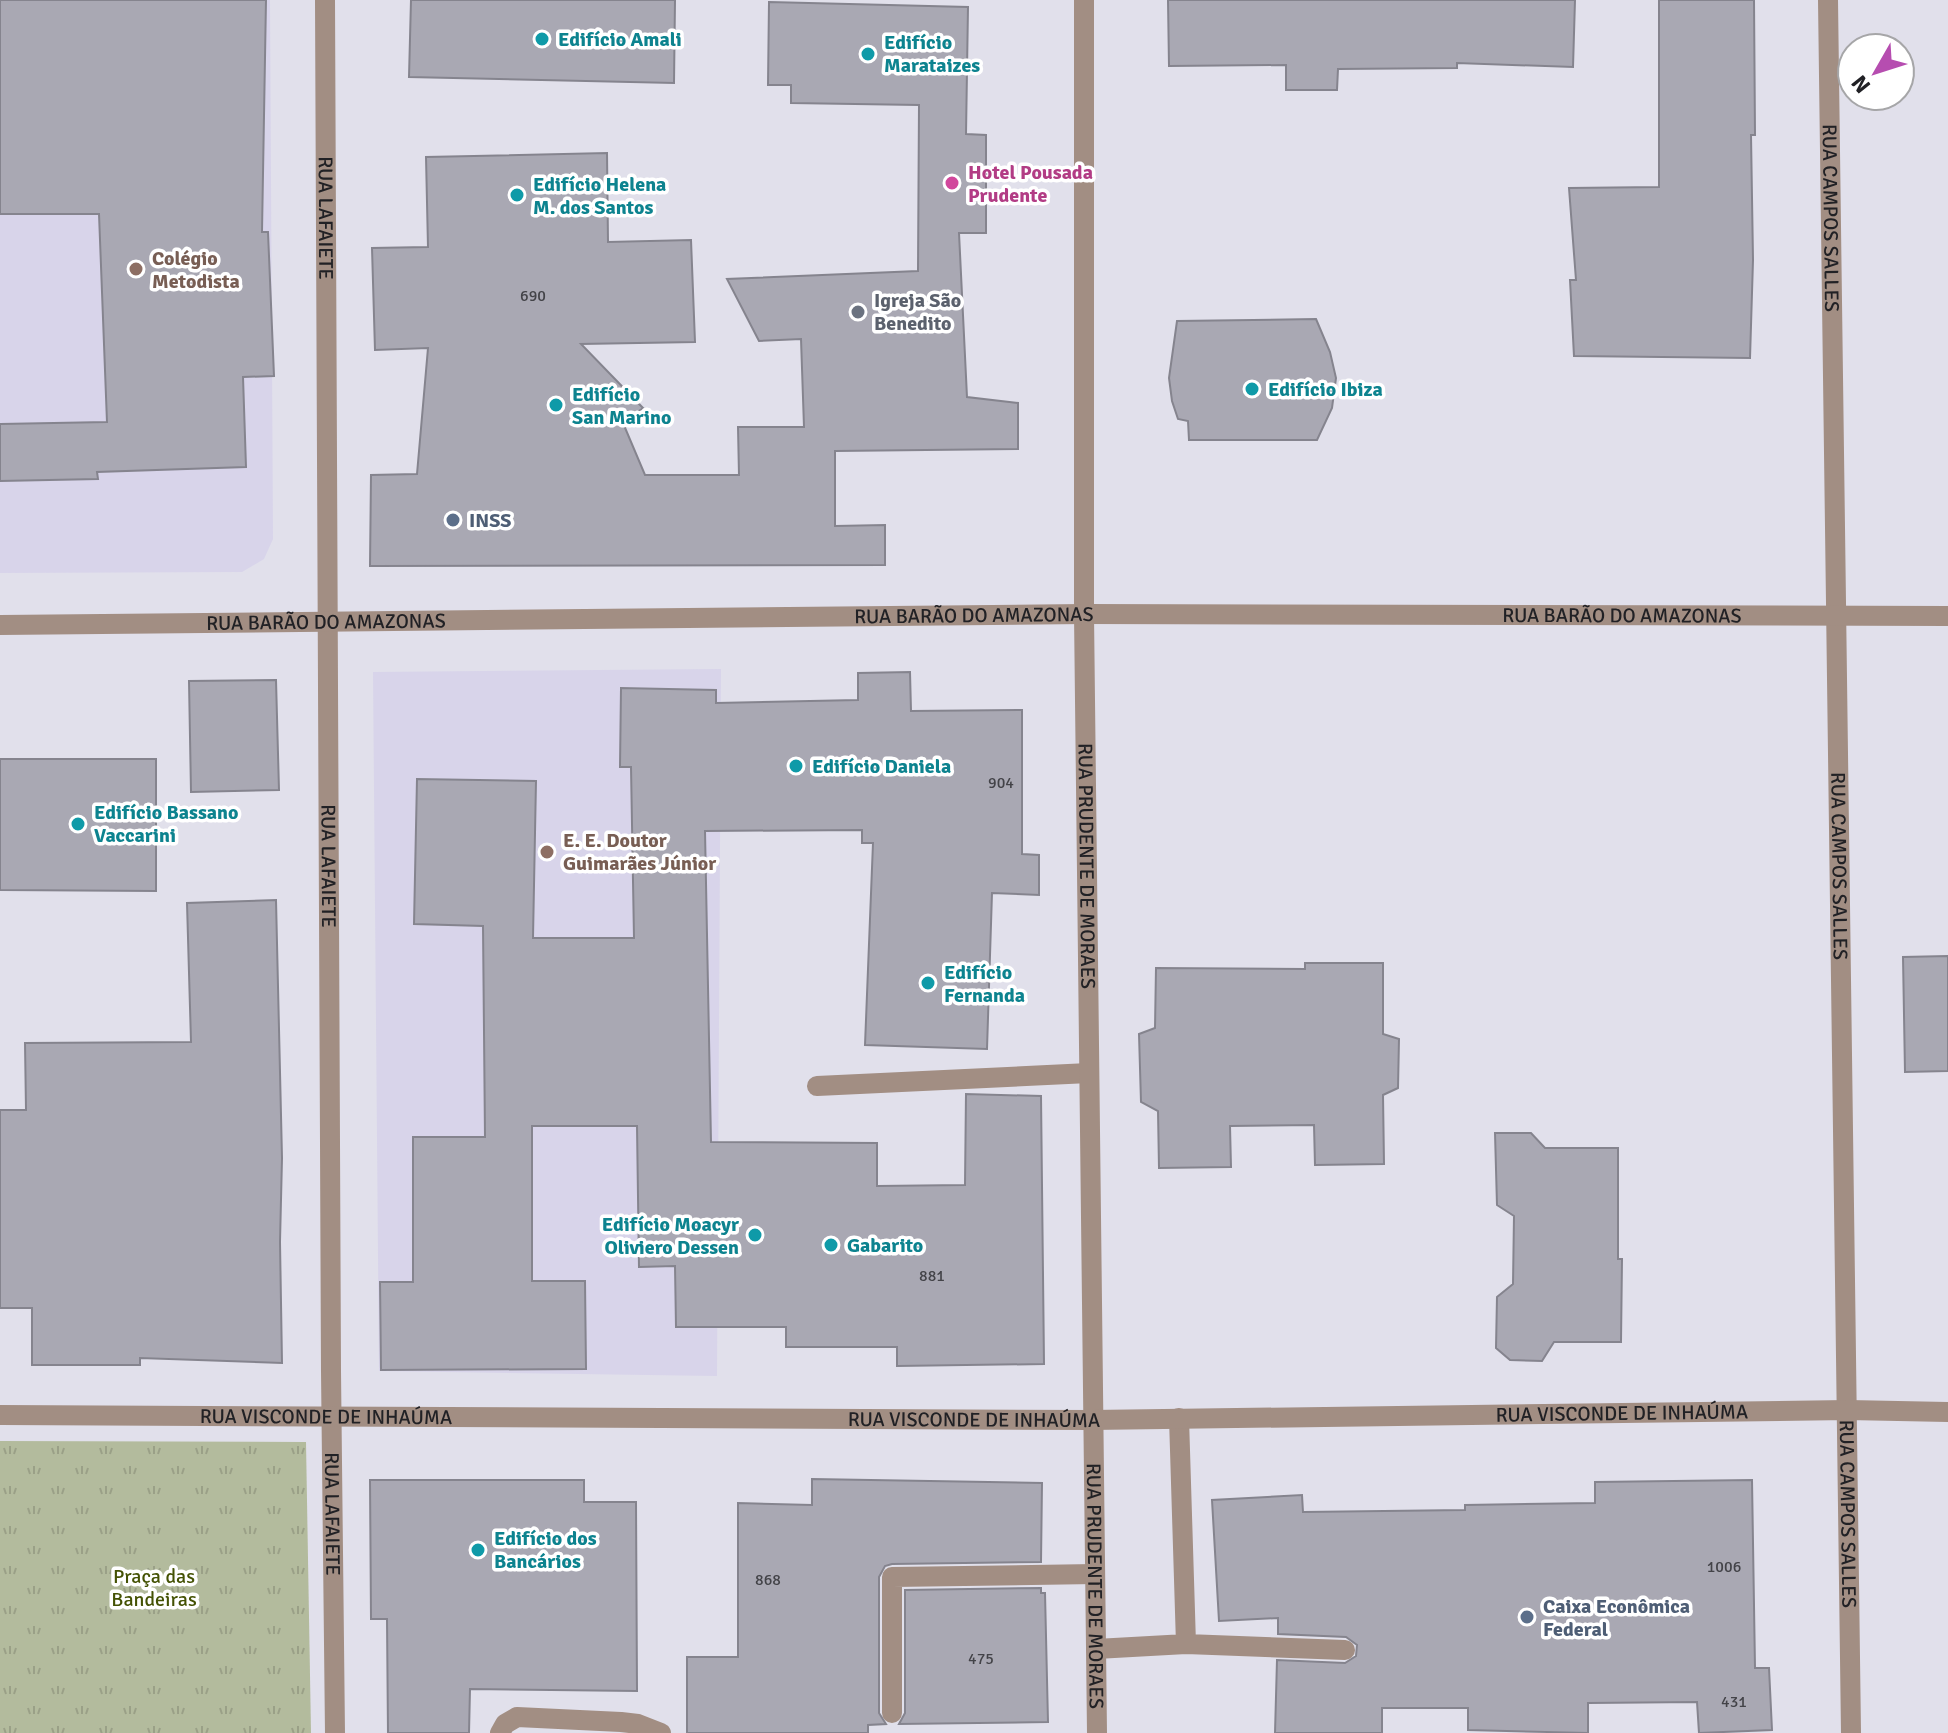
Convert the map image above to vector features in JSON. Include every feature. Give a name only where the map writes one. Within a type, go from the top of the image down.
[{"type":"street","name":"RUA LAFAIETE","points":[[325,0],[335,1733]]},
{"type":"street","name":"RUA PRUDENTE DE MORAES","points":[[1084,0],[1084,614],[1097,1733]]},
{"type":"street","name":"RUA CAMPOS SALLES","points":[[1828,0],[1851,1733]]},
{"type":"street","name":"RUA BARÃO DO AMAZONAS","points":[[0,625],[1084,614],[1948,616]]},
{"type":"street","points":[[817,1086],[1089,1073]]},
{"type":"street","name":"RUA VISCONDE DE INHAÚMA","points":[[0,1415],[1092,1420],[1848,1410],[1948,1412]]},
{"type":"street","points":[[1179,1418],[1186,1644]]},
{"type":"street","points":[[892,1713],[892,1577],[1095,1574]]},
{"type":"street","points":[[1096,1649],[1186,1644],[1345,1650]]},
{"type":"street","points":[[500,1733],[505,1724],[517,1717],[621,1722],[638,1724],[661,1733]]},
{"type":"shaded area","name":"Colégio Metodista","points":[[0,0],[270,0],[273,539],[264,559],[242,572],[0,573]]},
{"type":"shaded area","name":"E. E. Doutor Guimarães Júnior","points":[[721,669],[717,1376],[379,1371],[373,672]]},
{"type":"green space","name":"Praça das Bandeiras","points":[[0,1441],[306,1442],[311,1733],[0,1733]]},
{"type":"building","name":"Colégio Metodista","points":[[0,0],[266,0],[262,232],[268,232],[274,376],[243,377],[246,467],[97,472],[98,479],[0,481],[0,424],[107,422],[99,214],[0,214]]},
{"type":"building","name":"Edifício Amali","points":[[411,0],[675,0],[674,83],[409,77]]},
{"type":"building","points":[[1168,0],[1575,0],[1573,67],[1457,63],[1457,68],[1338,69],[1337,90],[1286,90],[1286,65],[1169,66]]},
{"type":"building","points":[[1659,0],[1754,0],[1755,135],[1751,135],[1753,260],[1750,358],[1574,356],[1570,280],[1576,280],[1569,188],[1659,187]]},
{"type":"building","points":[[769,2],[968,7],[966,134],[986,135],[986,233],[959,233],[967,397],[1018,403],[1018,449],[835,451],[835,526],[885,525],[885,565],[370,566],[371,475],[417,474],[428,348],[375,350],[372,248],[428,247],[426,157],[607,153],[608,242],[691,240],[695,342],[581,344],[643,408],[623,423],[645,475],[739,475],[738,427],[804,427],[801,339],[759,341],[727,279],[918,271],[919,105],[791,103],[791,85],[768,85]]},
{"type":"building","name":"Edifício Ibiza","points":[[1316,319],[1330,352],[1336,378],[1332,408],[1317,440],[1189,440],[1188,421],[1178,419],[1169,378],[1177,321]]},
{"type":"building","points":[[910,672],[911,711],[1022,710],[1022,854],[1039,855],[1039,895],[992,893],[987,1049],[865,1045],[873,843],[862,843],[862,830],[705,831],[711,1142],[877,1143],[877,1186],[965,1185],[966,1094],[1041,1096],[1044,1364],[897,1366],[897,1347],[786,1347],[786,1327],[676,1327],[675,1266],[639,1267],[637,1126],[532,1126],[532,1281],[585,1281],[586,1369],[381,1370],[380,1282],[413,1282],[413,1137],[485,1137],[483,926],[414,924],[417,779],[536,781],[533,938],[634,938],[631,767],[620,767],[621,688],[716,690],[716,703],[858,700],[858,673]]},
{"type":"building","points":[[276,680],[279,790],[191,792],[189,681]]},
{"type":"building","name":"Edifício Bassano Vaccarini","points":[[0,759],[156,759],[156,891],[0,890]]},
{"type":"building","points":[[276,900],[282,1158],[282,1363],[140,1358],[140,1365],[32,1365],[32,1308],[0,1308],[0,1110],[26,1110],[25,1043],[191,1042],[187,903]]},
{"type":"building","points":[[1948,956],[1948,1071],[1905,1072],[1903,957]]},
{"type":"building","points":[[1305,963],[1383,963],[1383,1034],[1399,1039],[1398,1088],[1383,1095],[1384,1164],[1315,1165],[1314,1125],[1230,1126],[1231,1167],[1159,1168],[1158,1111],[1141,1102],[1139,1034],[1155,1028],[1156,968],[1305,969]]},
{"type":"building","points":[[1495,1133],[1531,1133],[1545,1148],[1618,1148],[1621,1342],[1554,1342],[1542,1361],[1510,1360],[1496,1348],[1497,1297],[1513,1284],[1514,1216],[1497,1205]]},
{"type":"building","points":[[812,1479],[1042,1483],[1041,1562],[885,1566],[879,1577],[879,1713],[886,1724],[868,1725],[868,1733],[687,1733],[687,1657],[738,1657],[738,1503],[812,1505]]},
{"type":"building","points":[[370,1480],[584,1480],[584,1502],[636,1502],[637,1691],[470,1689],[469,1733],[388,1733],[387,1619],[371,1619]]},
{"type":"building","points":[[1752,1480],[1755,1668],[1769,1668],[1772,1730],[1699,1733],[1697,1702],[1588,1703],[1588,1733],[1468,1730],[1468,1708],[1382,1708],[1382,1733],[1275,1733],[1277,1660],[1345,1663],[1356,1656],[1357,1645],[1346,1637],[1278,1634],[1278,1618],[1219,1621],[1212,1500],[1302,1495],[1303,1512],[1465,1510],[1465,1505],[1595,1503],[1595,1482]]},
{"type":"building","points":[[1041,1588],[1041,1593],[1045,1593],[1048,1722],[899,1724],[905,1713],[905,1590]]},
{"type":"place","name":"Edifício Amali","points":[[542,39]]},
{"type":"place","name":"Edifício Marataizes","points":[[868,54]]},
{"type":"place","name":"Hotel Pousada Prudente","points":[[952,183]]},
{"type":"place","name":"Edifício Helena M. dos Santos","points":[[517,195]]},
{"type":"place","name":"Colégio Metodista","points":[[136,269]]},
{"type":"place","name":"Igreja São Benedito","points":[[858,312]]},
{"type":"place","name":"Edifício Ibiza","points":[[1252,389]]},
{"type":"place","name":"Edifício San Marino","points":[[556,405]]},
{"type":"place","name":"INSS","points":[[453,520]]},
{"type":"place","name":"Edifício Daniela","points":[[796,766]]},
{"type":"place","name":"Edifício Bassano Vaccarini","points":[[78,824]]},
{"type":"place","name":"E. E. Doutor Guimarães Júnior","points":[[547,852]]},
{"type":"place","name":"Edifício Fernanda","points":[[928,983]]},
{"type":"place","name":"Edifício Moacyr Oliviero Dessen","points":[[755,1235]]},
{"type":"place","name":"Gabarito","points":[[831,1245]]},
{"type":"place","name":"Edifício dos Bancários","points":[[478,1550]]},
{"type":"place","name":"Caixa Econômica Federal","points":[[1527,1617]]}]
